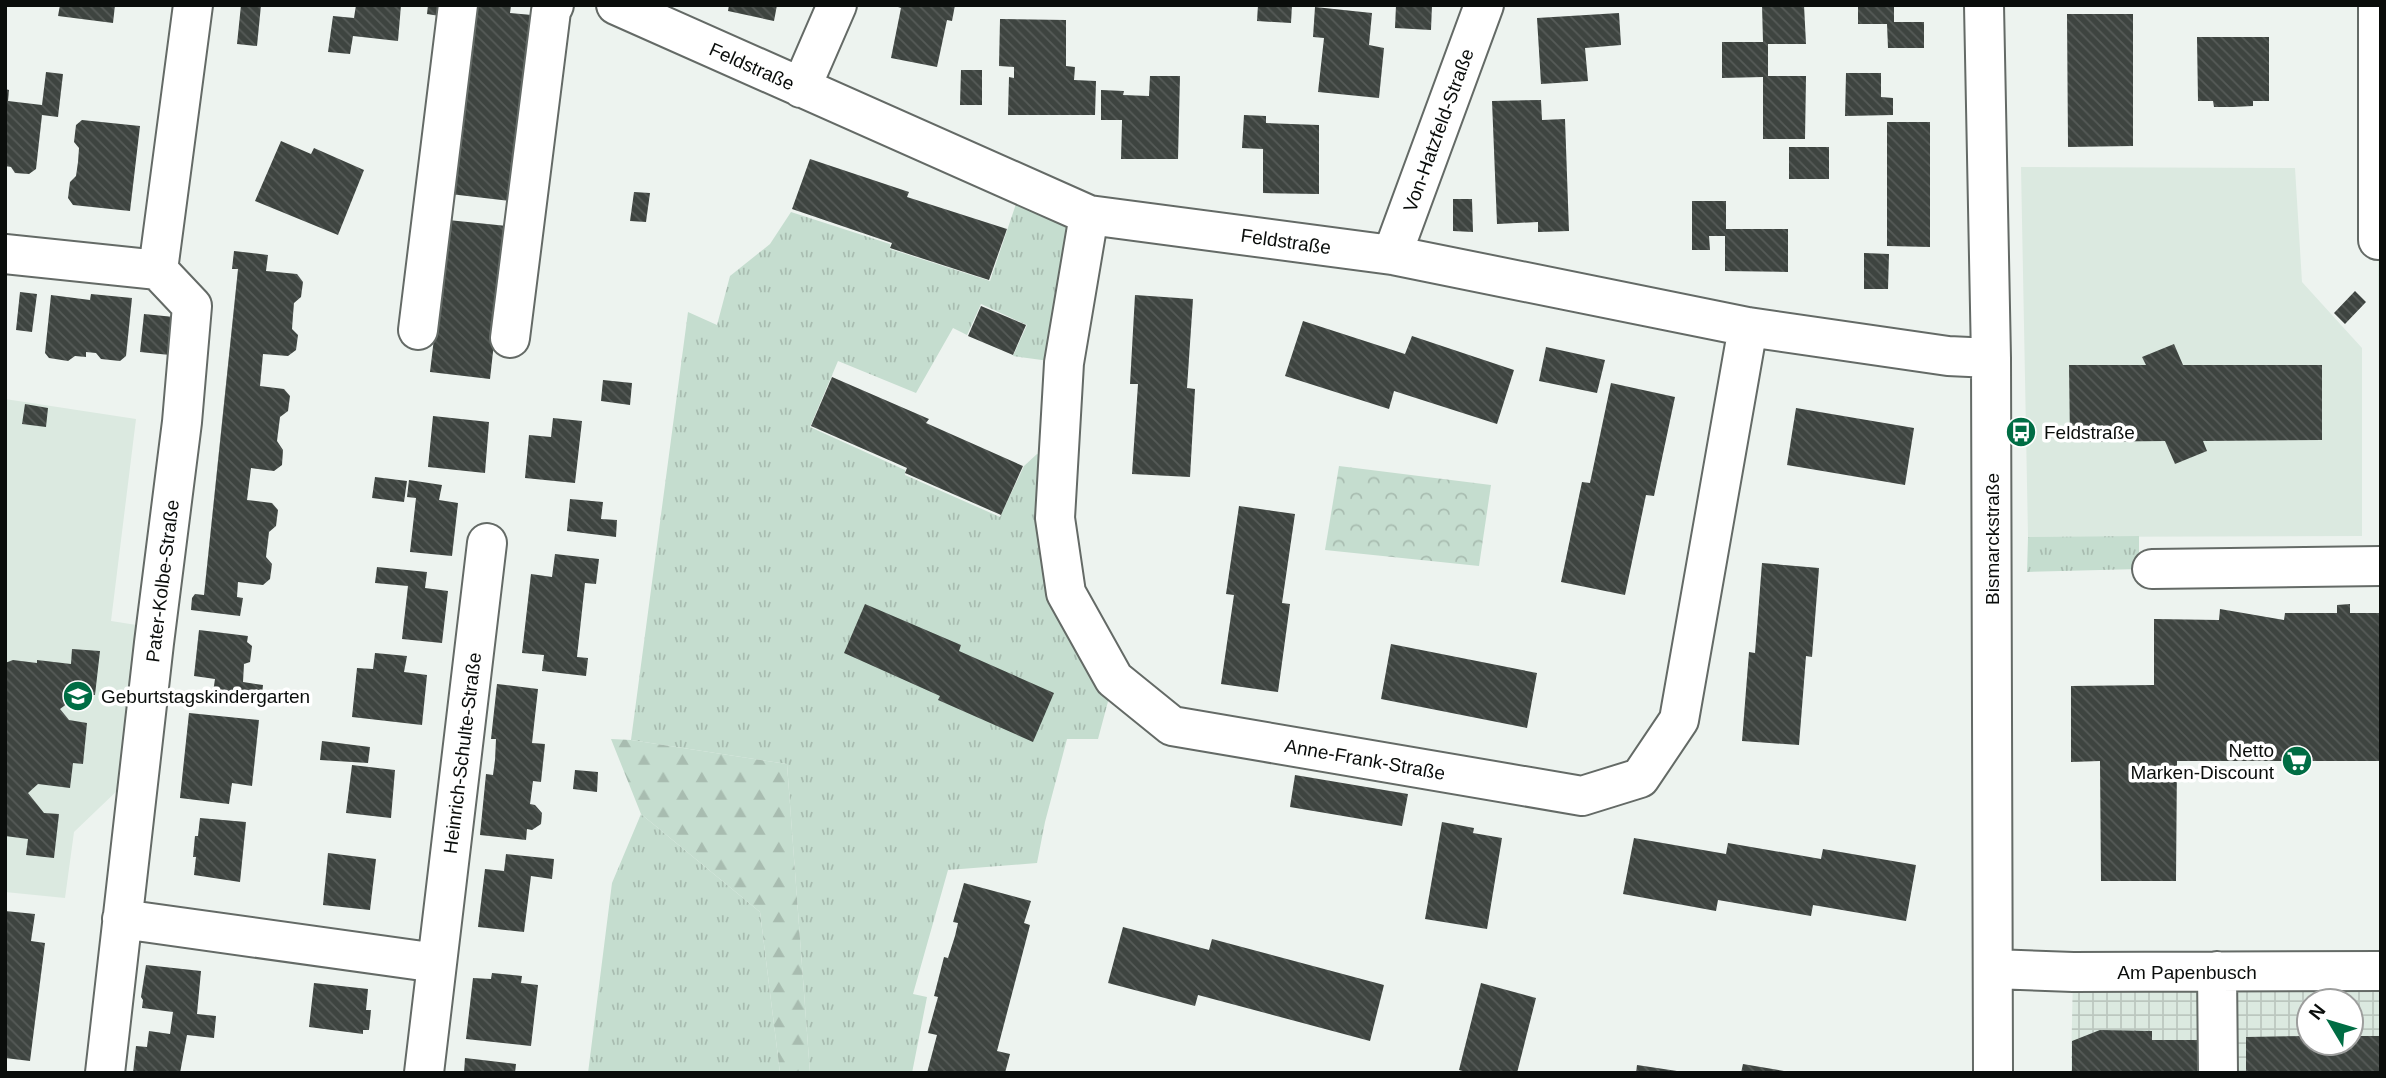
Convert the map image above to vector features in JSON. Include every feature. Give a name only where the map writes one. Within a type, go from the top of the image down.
[{"type":"street","points":[[5,254],[158,270],[193,5]]},
{"type":"street","points":[[418,330],[458,5]]},
{"type":"street","points":[[510,338],[551,11],[554,5]]},
{"type":"street","name":"Feldstraße","points":[[616,5],[1089,215],[1392,255],[1748,327],[1948,356],[1991,358]]},
{"type":"street","points":[[801,88],[837,5]]},
{"type":"street","name":"Von-Hatzfeld-Straße","points":[[1392,255],[1485,5]]},
{"type":"street","name":"Bismarckstraße","points":[[1984,5],[1991,358],[1993,1073]]},
{"type":"street","points":[[2378,5],[2378,240]]},
{"type":"street","name":"Anne-Frank-Straße","points":[[1089,215],[1064,363],[1055,518],[1066,593],[1114,679],[1172,726],[1199,731],[1583,796],[1640,778],[1679,720],[1748,327]]},
{"type":"street","name":"Pater-Kolbe-Straße","points":[[105,1073],[182,422],[192,306],[158,270]]},
{"type":"street","name":"Heinrich-Schulte-Straße","points":[[424,1073],[487,543]]},
{"type":"street","points":[[2152,569],[2381,566]]},
{"type":"street","points":[[122,919],[437,963]]},
{"type":"street","name":"Am Papenbusch","points":[[1993,970],[2381,971]]},
{"type":"street","points":[[2217,971],[2218,1073]]},
{"type":"shaded area","points":[[2381,5],[2381,566],[2380,566],[2378,240]]},
{"type":"shaded area","points":[[2021,167],[2295,168],[2302,282],[2362,348],[2362,536],[2028,537]]},
{"type":"shaded area","name":"Geburtstagskindergarten","points":[[5,399],[136,419],[111,621],[156,628],[145,764],[74,832],[65,898],[5,892]]},
{"type":"shaded area","points":[[2073,972],[2381,974],[2381,1073],[2071,1073]]},
{"type":"green space","points":[[1022,186],[1089,215],[1064,363],[1013,356],[1027,325],[981,304],[967,335],[953,328],[916,393],[838,361],[810,427],[905,470],[905,475],[1000,517],[1024,466],[1037,454],[1058,463],[1055,518],[1114,679],[1098,739],[1067,739],[1037,863],[948,870],[913,994],[927,997],[912,1073],[810,1073],[787,764],[631,740],[688,312],[717,325],[730,276],[770,244],[791,212],[890,244],[890,249],[990,281]]},
{"type":"green space","points":[[1339,466],[1491,485],[1479,566],[1325,550]]},
{"type":"green space","points":[[2139,536],[2139,569],[2027,572],[2028,537]]},
{"type":"green space","points":[[611,739],[787,764],[810,1073],[780,1073],[760,912],[641,814]]},
{"type":"green space","points":[[641,814],[760,912],[780,1073],[588,1073],[612,883]]},
{"type":"building","points":[[60,5],[115,5],[113,23],[58,16]]},
{"type":"building","points":[[241,5],[261,5],[257,46],[237,44]]},
{"type":"building","points":[[356,5],[401,5],[398,41],[353,36],[350,54],[328,52],[333,16],[354,18]]},
{"type":"building","points":[[428,5],[448,5],[446,17],[427,14]]},
{"type":"building","points":[[471,5],[511,6],[510,13],[532,15],[511,201],[450,194]]},
{"type":"building","points":[[729,5],[777,5],[774,21],[728,11]]},
{"type":"building","points":[[892,5],[955,5],[952,21],[947,20],[937,67],[891,58],[901,8]]},
{"type":"building","points":[[1258,5],[1292,5],[1291,23],[1257,21]]},
{"type":"building","points":[[1396,5],[1432,5],[1431,30],[1395,28]]},
{"type":"building","points":[[1762,5],[1804,5],[1806,44],[1768,44],[1768,76],[1806,76],[1805,139],[1763,139],[1763,77],[1722,78],[1722,42],[1763,42]]},
{"type":"building","points":[[1858,5],[1894,6],[1894,22],[1924,22],[1924,48],[1888,48],[1887,24],[1858,24]]},
{"type":"building","points":[[1315,7],[1372,13],[1369,45],[1384,48],[1379,98],[1318,92],[1324,38],[1313,37]]},
{"type":"building","points":[[1619,13],[1621,45],[1585,48],[1588,81],[1541,84],[1537,18]]},
{"type":"building","points":[[2067,14],[2133,14],[2133,146],[2068,147]]},
{"type":"building","points":[[1000,19],[1066,20],[1066,66],[1075,67],[1074,80],[1096,81],[1095,115],[1008,115],[1009,77],[1014,78],[1014,67],[999,66]]},
{"type":"building","points":[[2197,37],[2269,37],[2269,101],[2253,101],[2253,106],[2214,107],[2213,101],[2198,101]]},
{"type":"building","points":[[961,70],[982,70],[982,105],[960,105]]},
{"type":"building","points":[[46,72],[63,74],[58,117],[42,115],[36,169],[29,174],[15,173],[11,167],[5,166],[5,89],[9,90],[8,101],[42,105]]},
{"type":"building","points":[[1846,73],[1881,73],[1881,97],[1893,98],[1893,115],[1845,116]]},
{"type":"building","points":[[1150,76],[1180,76],[1178,159],[1121,159],[1122,120],[1101,120],[1101,90],[1124,91],[1123,95],[1149,96]]},
{"type":"building","points":[[1541,100],[1542,120],[1565,119],[1569,231],[1538,232],[1538,222],[1497,224],[1492,101]]},
{"type":"building","points":[[1244,115],[1266,116],[1266,123],[1319,125],[1319,194],[1263,193],[1263,149],[1242,148]]},
{"type":"building","points":[[82,120],[140,126],[130,211],[73,205],[68,198],[70,182],[76,176],[78,162],[79,148],[74,142],[76,125]]},
{"type":"building","points":[[1887,122],[1930,122],[1930,247],[1887,246]]},
{"type":"building","points":[[281,141],[311,154],[314,148],[364,170],[338,235],[255,201]]},
{"type":"building","points":[[1789,147],[1829,147],[1829,179],[1789,179]]},
{"type":"building","points":[[810,159],[909,192],[907,197],[1007,229],[989,280],[890,248],[892,243],[792,209]]},
{"type":"building","points":[[634,192],[650,193],[646,222],[630,221]]},
{"type":"building","points":[[1453,199],[1472,199],[1473,232],[1453,231]]},
{"type":"building","points":[[1692,201],[1726,201],[1726,229],[1788,229],[1788,272],[1725,271],[1725,236],[1709,236],[1710,250],[1692,250]]},
{"type":"building","points":[[448,220],[507,226],[490,379],[430,372]]},
{"type":"building","points":[[234,251],[268,255],[266,271],[297,274],[303,282],[301,297],[294,303],[292,329],[298,335],[296,350],[288,356],[263,354],[260,386],[284,389],[290,396],[288,411],[280,417],[277,441],[283,450],[282,465],[274,471],[251,468],[247,500],[272,503],[278,510],[276,526],[269,532],[266,557],[272,564],[270,579],[263,585],[238,582],[237,597],[243,598],[240,616],[191,610],[195,594],[204,595],[238,269],[232,269]]},
{"type":"building","points":[[1864,253],[1889,254],[1888,289],[1864,289]]},
{"type":"building","points":[[2355,291],[2366,302],[2345,324],[2334,313]]},
{"type":"building","points":[[20,292],[37,294],[32,332],[16,330]]},
{"type":"building","points":[[91,294],[132,298],[126,356],[120,361],[101,359],[96,353],[86,352],[86,357],[75,356],[68,361],[49,358],[45,353],[51,295],[90,300]]},
{"type":"building","points":[[1135,295],[1193,299],[1187,388],[1195,389],[1190,477],[1132,474],[1138,384],[1130,384]]},
{"type":"building","points":[[981,306],[1026,325],[1013,355],[968,336]]},
{"type":"building","points":[[144,314],[174,317],[170,355],[140,352]]},
{"type":"building","points":[[1303,321],[1405,354],[1412,336],[1514,370],[1497,424],[1394,391],[1389,409],[1285,376]]},
{"type":"building","points":[[2174,344],[2183,365],[2322,365],[2322,440],[2203,441],[2207,451],[2175,464],[2165,441],[2070,442],[2069,365],[2146,365],[2142,357]]},
{"type":"building","points":[[1546,347],[1605,360],[1597,393],[1539,381]]},
{"type":"building","points":[[832,377],[929,419],[926,423],[1023,466],[1001,515],[905,473],[907,468],[811,426]]},
{"type":"building","points":[[603,380],[632,383],[630,405],[601,401]]},
{"type":"building","points":[[1611,383],[1675,397],[1654,496],[1646,495],[1625,595],[1561,582],[1582,482],[1590,483]]},
{"type":"building","points":[[25,404],[48,408],[46,427],[22,424]]},
{"type":"building","points":[[1796,408],[1914,428],[1905,485],[1787,465]]},
{"type":"building","points":[[433,416],[489,422],[485,473],[428,467]]},
{"type":"building","points":[[553,418],[582,421],[575,483],[525,478],[529,435],[551,437]]},
{"type":"building","points":[[375,477],[407,481],[404,502],[372,498]]},
{"type":"building","points":[[409,480],[442,485],[439,500],[458,503],[452,556],[410,552],[416,498],[407,497]]},
{"type":"building","points":[[570,499],[603,502],[601,519],[617,520],[616,537],[567,531]]},
{"type":"building","points":[[1239,506],[1295,514],[1282,603],[1290,604],[1278,692],[1221,684],[1234,595],[1226,594]]},
{"type":"building","points":[[555,554],[599,559],[596,584],[585,583],[577,657],[588,658],[586,676],[542,671],[544,655],[522,653],[531,574],[552,577]]},
{"type":"building","points":[[1762,563],[1819,568],[1812,657],[1806,656],[1799,745],[1742,741],[1749,652],[1755,653]]},
{"type":"building","points":[[377,567],[427,572],[425,588],[448,591],[442,643],[402,639],[408,586],[375,583]]},
{"type":"building","points":[[865,604],[961,645],[959,651],[1054,693],[1033,742],[938,700],[940,696],[844,653]]},
{"type":"building","points":[[2350,604],[2350,613],[2381,613],[2381,761],[2177,761],[2176,881],[2101,881],[2100,761],[2071,762],[2071,686],[2154,685],[2154,619],[2219,620],[2220,609],[2284,620],[2285,613],[2337,613],[2337,605]]},
{"type":"building","points":[[199,630],[248,636],[247,642],[252,646],[250,662],[244,664],[243,682],[263,685],[261,704],[212,699],[215,679],[194,676]]},
{"type":"building","points":[[1391,644],[1537,673],[1527,728],[1381,699]]},
{"type":"building","points":[[72,649],[100,651],[95,695],[80,694],[60,709],[69,720],[87,723],[83,764],[73,763],[70,788],[38,784],[28,793],[44,813],[59,814],[54,858],[26,855],[28,839],[5,836],[5,663],[13,660],[37,663],[37,660],[71,664]]},
{"type":"building","points":[[375,653],[407,656],[404,672],[427,675],[422,725],[352,717],[357,668],[373,669]]},
{"type":"building","points":[[497,684],[538,689],[532,743],[545,744],[541,782],[533,781],[530,804],[535,805],[542,813],[541,824],[532,830],[527,829],[526,840],[480,835],[486,774],[493,775],[495,760],[496,739],[491,739]]},
{"type":"building","points":[[189,713],[259,720],[252,786],[232,783],[229,804],[180,798]]},
{"type":"building","points":[[322,741],[370,747],[368,763],[320,760]]},
{"type":"building","points":[[352,765],[395,770],[391,818],[346,813]]},
{"type":"building","points":[[575,770],[598,772],[597,792],[573,789]]},
{"type":"building","points":[[1295,775],[1408,794],[1402,826],[1290,807]]},
{"type":"building","points":[[200,818],[246,822],[240,882],[194,875],[195,836],[198,836]]},
{"type":"building","points":[[1442,822],[1474,828],[1473,833],[1502,838],[1487,929],[1425,919]]},
{"type":"building","points":[[1634,838],[1726,854],[1728,843],[1821,859],[1823,849],[1916,865],[1906,921],[1813,905],[1811,916],[1718,900],[1716,911],[1623,894]]},
{"type":"building","points":[[328,853],[376,859],[370,910],[323,905]]},
{"type":"building","points":[[506,854],[554,859],[552,879],[531,876],[524,932],[478,927],[485,869],[504,871]]},
{"type":"building","points":[[964,883],[1031,901],[1024,923],[1030,925],[997,1051],[1010,1054],[1005,1073],[927,1073],[937,1035],[928,1033],[938,997],[934,996],[944,957],[948,958],[955,936],[958,923],[953,922]]},
{"type":"building","points":[[5,911],[35,914],[31,941],[45,943],[30,1061],[5,1058]]},
{"type":"building","points":[[1123,927],[1209,950],[1212,939],[1384,985],[1370,1041],[1198,995],[1195,1006],[1108,983]]},
{"type":"building","points":[[146,965],[201,971],[197,1014],[216,1016],[214,1038],[187,1035],[180,1073],[133,1073],[136,1046],[147,1047],[149,1031],[170,1034],[173,1012],[142,1008]]},
{"type":"building","points":[[492,973],[522,976],[521,983],[538,985],[531,1046],[466,1039],[473,978],[491,979]]},
{"type":"building","points":[[314,983],[368,989],[366,1010],[371,1010],[369,1030],[363,1030],[363,1034],[309,1027]]},
{"type":"building","points":[[1481,983],[1536,998],[1517,1073],[1470,1073],[1459,1070]]},
{"type":"building","points":[[2100,1030],[2152,1031],[2152,1040],[2208,1040],[2207,1073],[2072,1073],[2072,1041]]},
{"type":"building","points":[[2295,1036],[2295,1057],[2365,1057],[2365,1036],[2381,1036],[2381,1073],[2246,1073],[2246,1037]]},
{"type":"building","points":[[465,1058],[516,1064],[515,1073],[464,1073]]},
{"type":"building","points":[[1743,1064],[1784,1071],[1741,1073]]},
{"type":"building","points":[[1637,1065],[1677,1071],[1677,1073],[1636,1073]]},
{"type":"place","name":"Feldstraße","points":[[2021,432]]},
{"type":"place","name":"Geburtstagskindergarten","points":[[78,696]]},
{"type":"place","name":"Netto Marken-Discount","points":[[2297,761]]}]
